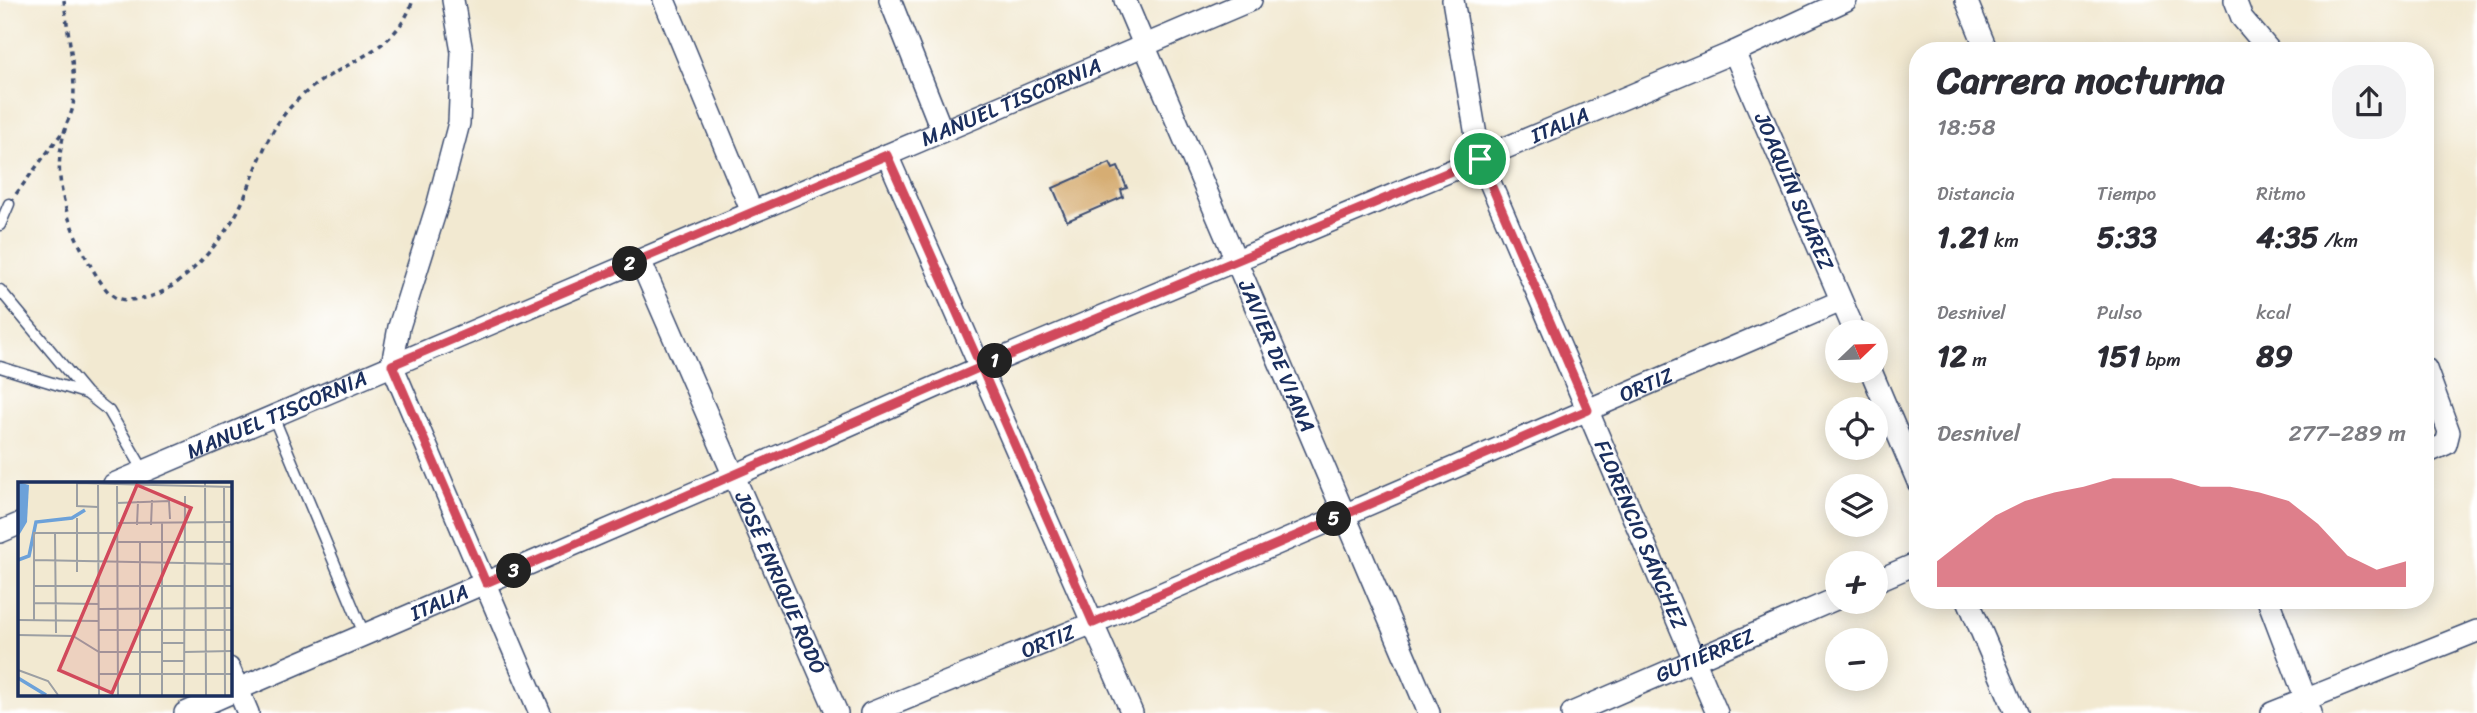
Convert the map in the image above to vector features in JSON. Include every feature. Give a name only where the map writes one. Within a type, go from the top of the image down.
[{"type":"street","points":[[453,0],[462,52],[459,123],[438,203],[399,327],[392,365],[540,713]]},
{"type":"street","points":[[664,0],[752,212]]},
{"type":"street","points":[[890,0],[943,131]]},
{"type":"street","name":"JAVIER DE VIANA","points":[[1125,0],[1429,713]]},
{"type":"street","name":"MANUEL TISCORNIA","points":[[123,482],[146,477],[274,416],[392,365],[1251,0]]},
{"type":"street","name":"FLORENCIO SÁNCHEZ","points":[[1453,0],[1480,159],[1717,713]]},
{"type":"street","points":[[1966,0],[1983,42]]},
{"type":"street","points":[[2235,0],[2242,18],[2262,42]]},
{"type":"street","name":"ITALIA","points":[[232,692],[981,367],[1734,52],[1835,2]]},
{"type":"street","name":"JOAQUÍN SUÁREZ","points":[[1734,52],[1850,320]]},
{"type":"street","points":[[887,155],[1132,713]]},
{"type":"street","name":"JOSÉ ENRIQUE RODÓ","points":[[640,260],[836,713]]},
{"type":"street","name":"ORTIZ","points":[[871,713],[1093,623],[1841,301]]},
{"type":"street","points":[[1876,383],[1909,461]]},
{"type":"street","points":[[2434,391],[2449,432],[2446,444],[2434,449]]},
{"type":"street","points":[[0,532],[18,524]]},
{"type":"street","points":[[1888,576],[1909,567]]},
{"type":"street","name":"GUTIÉRREZ","points":[[1572,713],[1825,604]]},
{"type":"street","points":[[1972,609],[2015,713]]},
{"type":"street","points":[[2271,609],[2308,706]]},
{"type":"street","points":[[2272,713],[2308,706],[2477,631]]},
{"type":"street","points":[[232,692],[248,713]]},
{"type":"street","name":"ITALIA","points":[[185,713],[223,696]]},
{"type":"lane","points":[[0,225],[9,204]]},
{"type":"lane","points":[[0,290],[86,393],[108,411],[146,477]]},
{"type":"lane","points":[[0,368],[86,393]]},
{"type":"lane","points":[[274,416],[365,636]]},
{"type":"path","points":[[64,0],[73,106],[65,128],[60,156],[60,178],[69,219],[84,257],[108,293],[119,300],[150,297],[183,279],[234,218],[273,132],[287,111],[302,95],[328,77],[372,53],[395,31],[409,12],[413,0]]},
{"type":"path","points":[[9,204],[65,128]]},
{"type":"building","points":[[1110,163],[1113,169],[1118,167],[1127,188],[1121,190],[1123,197],[1067,221],[1053,188]]},
{"type":"route","points":[[1480,159],[981,367],[887,155],[392,365],[486,583],[981,367],[1093,623],[1588,410],[1480,159]]}]
